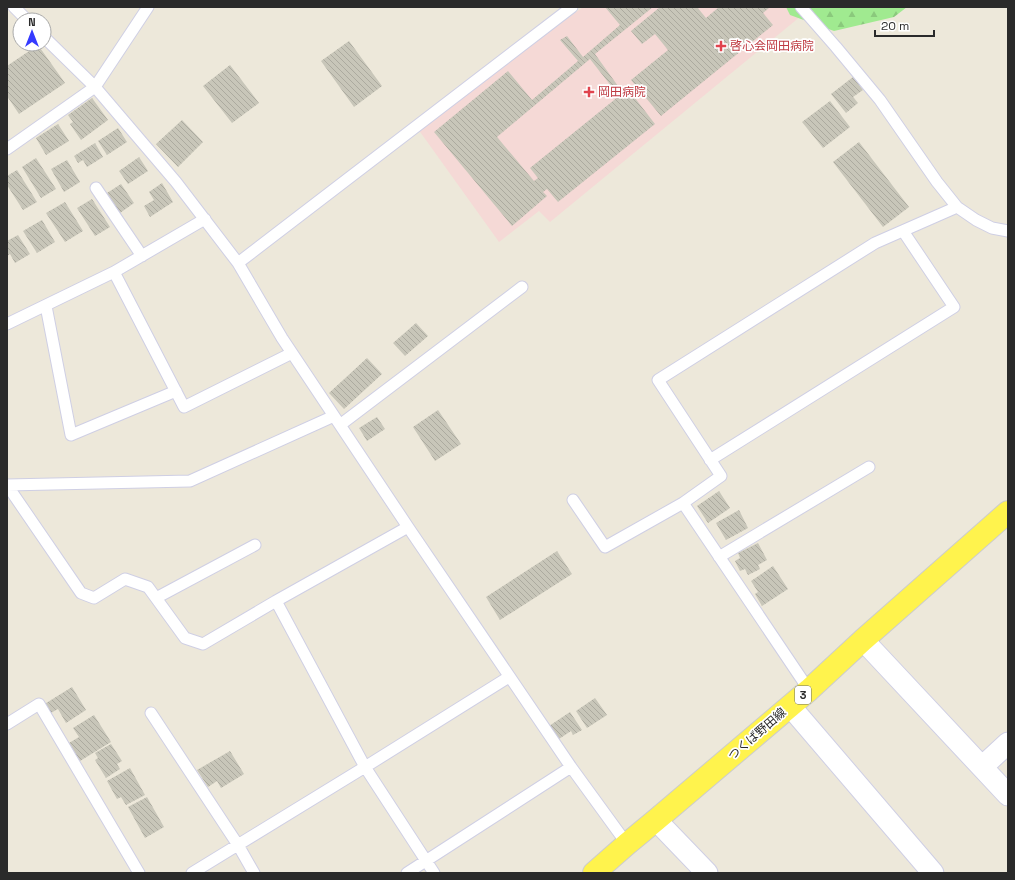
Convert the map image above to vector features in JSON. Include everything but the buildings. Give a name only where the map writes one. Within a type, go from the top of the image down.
[{"type":"main road","name":"つくば野田線","points":[[594,873],[809,690],[863,640],[1008,512]]},
{"type":"street","points":[[863,640],[1008,795]]},
{"type":"street","points":[[790,706],[933,873]]},
{"type":"street","points":[[982,767],[1008,743]]},
{"type":"street","points":[[656,820],[707,873]]},
{"type":"lane","points":[[7,149],[95,87],[148,7]]},
{"type":"lane","points":[[238,263],[572,7]]},
{"type":"lane","points":[[801,7],[880,100],[956,207],[992,228],[1008,231]]},
{"type":"lane","points":[[52,44],[95,87],[176,182],[238,263],[282,338],[408,527],[571,768],[627,844]]},
{"type":"lane","points":[[96,188],[142,256]]},
{"type":"lane","points":[[573,500],[605,547],[683,503],[721,476],[658,380],[875,243],[956,207]]},
{"type":"lane","points":[[7,324],[114,272],[205,218]]},
{"type":"lane","points":[[710,460],[954,307],[903,231]]},
{"type":"lane","points":[[114,272],[184,407],[292,353]]},
{"type":"lane","points":[[7,485],[190,481],[337,420],[522,287]]},
{"type":"lane","points":[[46,306],[71,435],[176,391]]},
{"type":"lane","points":[[719,557],[869,467]]},
{"type":"lane","points":[[7,485],[81,593],[94,598],[124,579],[148,587],[185,638],[203,644],[408,527]]},
{"type":"lane","points":[[683,503],[809,690]]},
{"type":"lane","points":[[156,598],[255,545]]},
{"type":"lane","points":[[276,601],[365,768],[434,873]]},
{"type":"lane","points":[[192,873],[365,768],[509,677]]},
{"type":"lane","points":[[7,724],[39,704],[139,873]]},
{"type":"lane","points":[[151,713],[238,845],[254,873]]},
{"type":"lane","points":[[407,873],[571,768]]},
{"type":"shaded area","name":"岡田病院","points":[[583,7],[794,7],[801,16],[550,222],[539,211],[499,242],[418,129]]},
{"type":"green space","points":[[786,7],[907,7],[894,17],[834,31],[790,15]]},
{"type":"place","name":"啓心会岡田病院","points":[[721,46]]},
{"type":"place","name":"岡田病院","points":[[589,92]]}]
